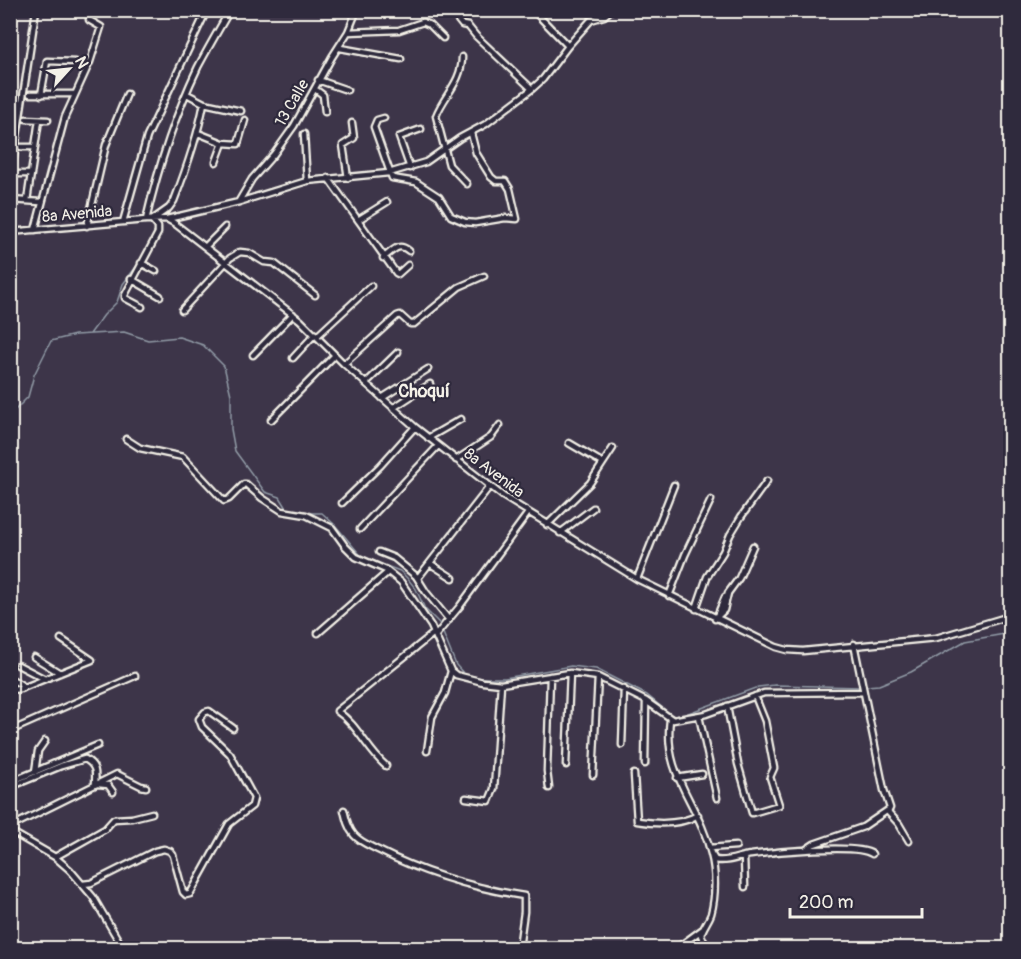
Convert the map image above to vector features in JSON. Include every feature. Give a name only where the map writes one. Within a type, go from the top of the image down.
[{"type":"street","points":[[10,183],[36,10]]},
{"type":"street","points":[[35,230],[65,117],[90,62],[101,27],[89,20],[89,10]]},
{"type":"street","points":[[149,220],[153,191],[177,118],[198,67],[230,10]]},
{"type":"street","name":"13 Calle","points":[[239,202],[252,179],[294,126],[318,80],[340,48],[357,10]]},
{"type":"street","points":[[450,10],[462,25],[468,26],[532,89]]},
{"type":"street","points":[[533,10],[568,46]]},
{"type":"street","points":[[166,219],[239,202],[307,181],[389,173],[432,159],[486,124],[532,89],[543,79],[591,20],[611,10]]},
{"type":"street","points":[[123,222],[147,137],[205,14]]},
{"type":"street","points":[[348,32],[399,30],[423,22],[430,25],[442,38]]},
{"type":"street","points":[[340,48],[400,60]]},
{"type":"street","points":[[462,57],[457,81],[435,116],[451,168],[466,184]]},
{"type":"street","points":[[41,94],[46,61],[76,62]]},
{"type":"street","points":[[318,80],[347,90]]},
{"type":"street","points":[[315,89],[323,95],[325,112]]},
{"type":"street","points":[[30,94],[75,94]]},
{"type":"street","points":[[87,226],[106,145],[127,94]]},
{"type":"street","points":[[187,94],[204,102],[241,111]]},
{"type":"street","points":[[149,220],[170,208],[174,201],[190,149],[198,133],[204,102]]},
{"type":"street","points":[[384,118],[377,120],[374,127],[392,178],[416,182],[439,197],[448,213],[470,223],[505,218],[517,219],[509,186],[491,177],[476,153],[471,133]]},
{"type":"street","points":[[26,119],[48,120]]},
{"type":"street","points":[[27,201],[39,120]]},
{"type":"street","points":[[198,133],[223,143],[239,144],[245,120]]},
{"type":"street","points":[[348,178],[343,145],[354,138],[352,123]]},
{"type":"street","points":[[410,168],[399,137],[420,129]]},
{"type":"street","points":[[304,134],[307,181]]},
{"type":"street","points":[[216,162],[223,143]]},
{"type":"street","points":[[21,147],[35,147]]},
{"type":"street","points":[[16,174],[31,174]]},
{"type":"street","points":[[328,178],[383,258],[397,274],[408,266]]},
{"type":"street","points":[[10,200],[41,202]]},
{"type":"street","points":[[358,220],[387,202]]},
{"type":"street","name":"8a Avenida","points":[[10,232],[166,219],[186,230],[293,314],[334,355],[415,427],[528,513],[637,579],[715,619],[787,651],[950,635],[1011,616]]},
{"type":"street","points":[[142,307],[124,296],[158,233],[158,227],[149,220]]},
{"type":"street","points":[[206,246],[225,226]]},
{"type":"street","points":[[383,258],[401,246],[409,251]]},
{"type":"street","points":[[182,310],[234,255],[244,252],[264,262],[274,263],[315,294]]},
{"type":"street","points":[[141,263],[156,271]]},
{"type":"street","points":[[344,364],[397,316],[400,315],[410,324],[414,324],[459,287],[484,276]]},
{"type":"street","points":[[132,279],[160,296]]},
{"type":"street","points":[[293,358],[371,286]]},
{"type":"street","points":[[253,355],[293,314]]},
{"type":"street","points":[[366,383],[398,352]]},
{"type":"street","points":[[270,420],[334,355]]},
{"type":"street","points":[[382,398],[428,369]]},
{"type":"street","points":[[393,408],[430,384]]},
{"type":"street","points":[[428,438],[461,419]]},
{"type":"street","points":[[456,460],[491,437],[500,424]]},
{"type":"street","points":[[342,502],[380,466],[415,427]]},
{"type":"street","points":[[126,440],[140,448],[183,457],[224,501],[244,484],[249,485],[262,498],[282,511],[306,515],[332,528],[356,557],[388,572],[401,582],[436,632],[451,671],[456,675],[501,684],[570,674],[598,677],[646,700],[669,718],[699,716],[770,692],[863,691]]},
{"type":"street","points":[[569,442],[603,463]]},
{"type":"street","points":[[360,529],[438,446]]},
{"type":"street","points":[[548,525],[590,483],[613,448]]},
{"type":"street","points":[[696,609],[706,577],[723,552],[741,517],[767,481]]},
{"type":"street","points":[[637,579],[674,485]]},
{"type":"street","points":[[418,578],[490,486]]},
{"type":"street","points":[[669,596],[711,500]]},
{"type":"street","points":[[560,533],[593,508]]},
{"type":"street","points":[[386,766],[372,754],[352,724],[337,711],[448,622],[528,513]]},
{"type":"street","points":[[715,619],[730,586],[739,578],[753,546]]},
{"type":"street","points":[[380,552],[394,558],[418,578],[448,622]]},
{"type":"street","points":[[431,564],[453,578]]},
{"type":"street","points":[[318,633],[388,572]]},
{"type":"street","points":[[10,690],[25,687],[92,660],[61,639]]},
{"type":"street","points":[[854,645],[890,808],[888,812],[909,841]]},
{"type":"street","points":[[33,657],[60,673]]},
{"type":"street","points":[[18,665],[45,679]]},
{"type":"street","points":[[427,751],[432,717],[445,693],[451,671]]},
{"type":"street","points":[[566,765],[570,674]]},
{"type":"street","points":[[10,731],[135,675]]},
{"type":"street","points":[[549,788],[547,771],[550,676]]},
{"type":"street","points":[[593,775],[598,677]]},
{"type":"street","points":[[10,678],[25,687]]},
{"type":"street","points":[[466,798],[489,801],[494,789],[501,684]]},
{"type":"street","points":[[622,746],[624,689]]},
{"type":"street","points":[[727,706],[738,764],[752,813],[770,809],[779,805],[770,776],[774,768],[765,722],[755,696]]},
{"type":"street","points":[[645,764],[646,700]]},
{"type":"street","points":[[82,884],[90,883],[155,851],[164,849],[173,855],[183,892],[186,895],[190,894],[229,824],[254,802],[230,754],[202,727],[199,720],[205,712],[209,711],[233,728]]},
{"type":"street","points":[[699,716],[717,798]]},
{"type":"street","points":[[669,718],[670,747],[677,778],[698,815],[709,848],[716,860],[725,861],[744,856],[805,850],[862,850],[872,854]]},
{"type":"street","points":[[35,772],[38,751],[45,741]]},
{"type":"street","points":[[10,782],[98,745]]},
{"type":"street","points":[[10,787],[61,766],[85,759],[95,769],[95,784]]},
{"type":"street","points":[[10,829],[117,774],[146,787]]},
{"type":"street","points":[[634,774],[637,821],[673,822],[688,820],[698,815]]},
{"type":"street","points":[[677,778],[702,774]]},
{"type":"street","points":[[95,784],[108,785],[113,792]]},
{"type":"street","points":[[805,850],[814,844],[863,827],[890,808]]},
{"type":"street","points":[[344,810],[350,830],[356,838],[383,853],[428,872],[482,889],[524,896],[519,948]]},
{"type":"street","points":[[55,857],[105,830],[114,819],[132,818],[152,813]]},
{"type":"street","points":[[10,829],[55,857],[82,884],[123,948]]},
{"type":"street","points":[[709,848],[736,846]]},
{"type":"street","points":[[707,948],[702,941],[702,933],[710,917],[714,900],[712,855]]},
{"type":"street","points":[[744,856],[745,887]]},
{"type":"street","points":[[677,948],[704,927]]},
{"type":"waterway","points":[[149,246],[155,231]]},
{"type":"waterway","points":[[90,334],[117,302],[123,284],[139,263]]},
{"type":"waterway","points":[[10,415],[28,397],[34,375],[51,341],[75,335],[124,332],[148,340],[179,337],[203,345],[224,366],[231,395],[231,429],[235,451],[265,492],[280,497],[288,510]]},
{"type":"waterway","points":[[304,513],[322,513],[363,558]]},
{"type":"waterway","points":[[367,559],[400,571],[407,578],[416,589],[425,609],[439,623],[456,665],[464,674],[481,678],[505,678],[571,666],[596,669],[647,695],[675,718],[758,687],[775,685],[861,687]]},
{"type":"waterway","points":[[866,686],[879,685],[911,672],[965,641],[1010,633]]},
{"type":"district","name":"Choquí","points":[[424,391]]}]
